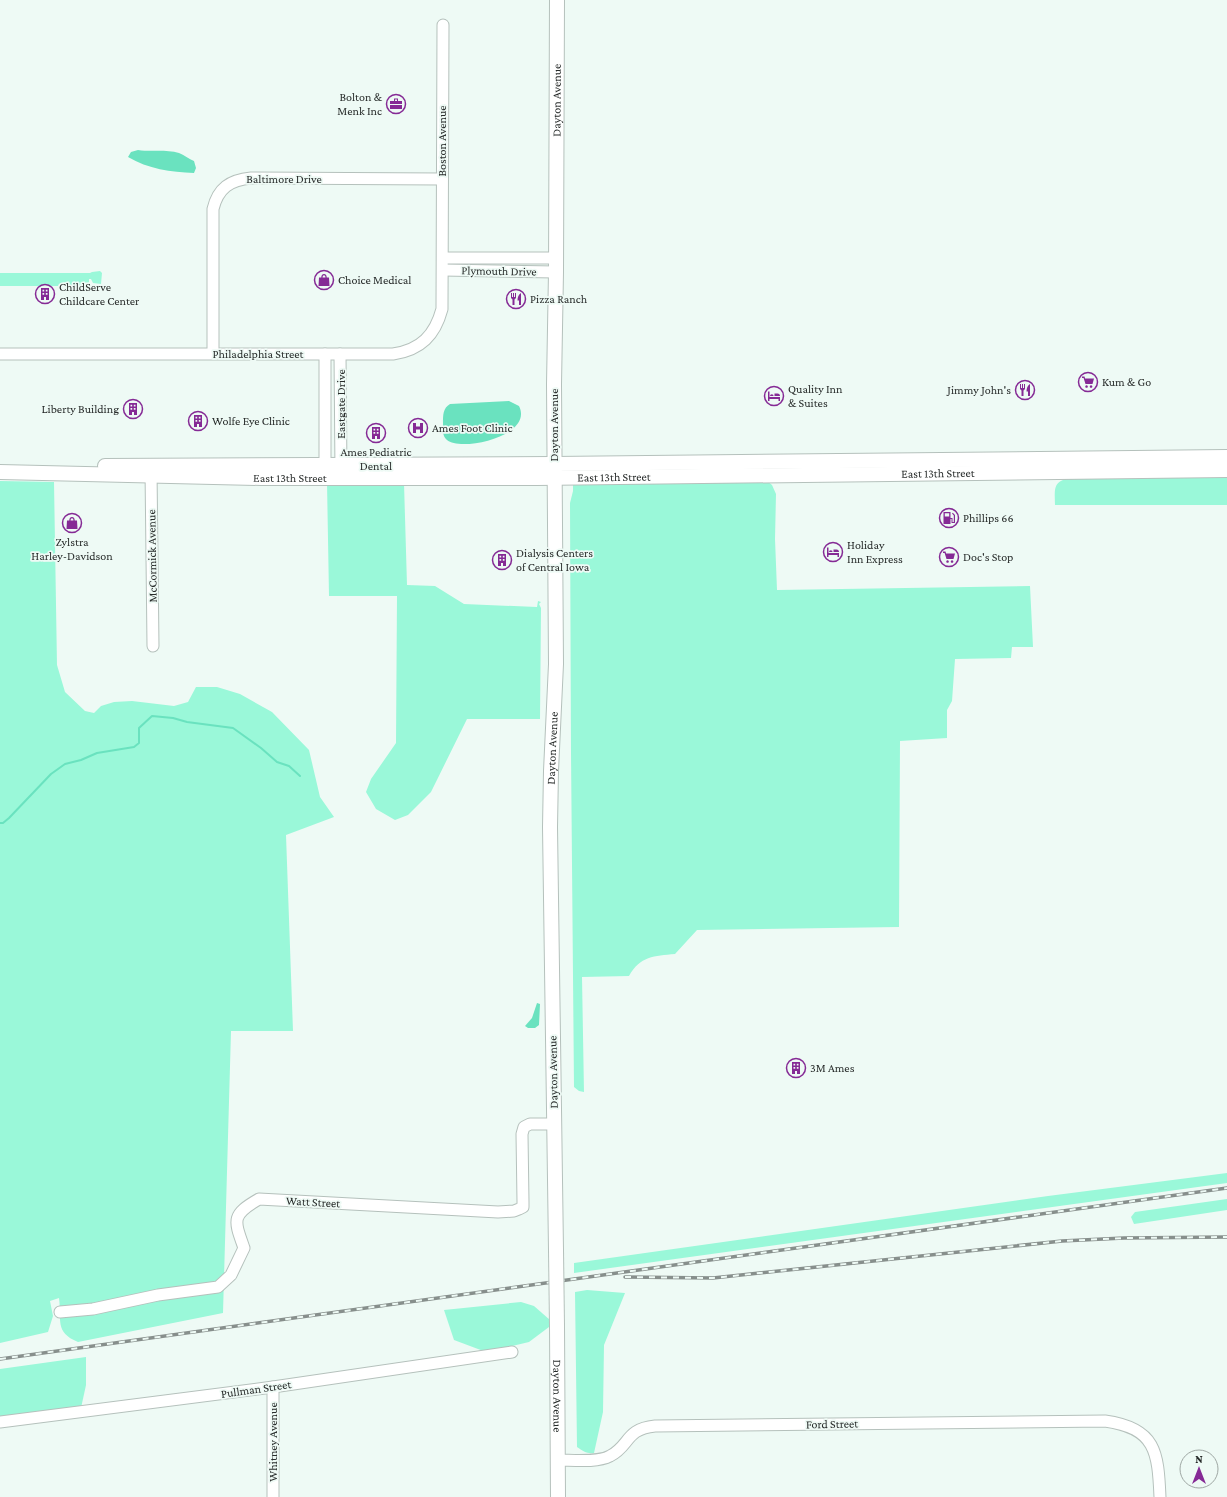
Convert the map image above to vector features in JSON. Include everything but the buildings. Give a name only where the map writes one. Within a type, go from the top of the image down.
[{"type":"main road","name":"Dayton Avenue","points":[[557,0],[554,470],[556,664],[550,819],[558,1497]]},
{"type":"main road","name":"East 13th Street","points":[[554,470],[1227,456]]},
{"type":"main road","name":"East 13th Street","points":[[0,469],[59,466],[151,471]]},
{"type":"main road","name":"East 13th Street","points":[[0,472],[1227,470]]},
{"type":"street","name":"Boston Avenue","points":[[443,25],[443,258]]},
{"type":"street","name":"Baltimore Drive","points":[[213,353],[213,208],[215,199],[221,191],[230,184],[239,180],[251,178],[442,179]]},
{"type":"street","name":"Plymouth Drive","points":[[443,258],[556,258]]},
{"type":"street","name":"Philadelphia Street","points":[[0,354],[388,354],[404,352],[416,348],[425,341],[435,328],[442,309],[443,258]]},
{"type":"street","name":"Plymouth Drive","points":[[442,270],[556,272]]},
{"type":"street","name":"Eastgate Drive","points":[[325,354],[325,471]]},
{"type":"street","name":"Eastgate Drive","points":[[340,354],[341,471]]},
{"type":"street","name":"McCormick Avenue","points":[[151,471],[153,646]]},
{"type":"street","name":"Watt Street","points":[[60,1312],[93,1309],[158,1295],[218,1287],[231,1275],[244,1248],[238,1228],[237,1217],[243,1208],[259,1199],[455,1211],[498,1212],[519,1209],[523,1207],[522,1134],[524,1127],[530,1124],[554,1124]]},
{"type":"street","name":"Pullman Street","points":[[0,1422],[273,1387],[512,1352]]},
{"type":"street","name":"Whitney Avenue","points":[[273,1387],[273,1497]]},
{"type":"street","name":"Ford Street","points":[[558,1460],[602,1460],[615,1453],[638,1430],[645,1427],[655,1426],[1105,1421],[1118,1423],[1138,1430],[1151,1444],[1156,1455],[1159,1468],[1160,1497]]},
{"type":"shaded area","points":[[138,150],[169,151],[179,153],[194,161],[196,168],[194,173],[168,171],[152,167],[128,157],[131,152]]},
{"type":"shaded area","points":[[100,271],[102,273],[101,284],[93,283],[91,279],[89,279],[89,286],[0,286],[0,273],[90,273]]},
{"type":"shaded area","points":[[509,401],[519,406],[521,417],[516,426],[507,433],[494,439],[466,444],[455,443],[447,440],[444,436],[443,415],[446,408],[450,404]]},
{"type":"shaded area","points":[[1227,477],[1227,505],[1055,505],[1055,491],[1057,484],[1069,478]]},
{"type":"shaded area","points":[[0,481],[54,482],[57,665],[65,692],[85,711],[94,713],[101,706],[114,702],[132,701],[174,706],[188,702],[196,687],[217,687],[240,694],[272,712],[309,750],[320,797],[334,817],[286,835],[293,1031],[231,1031],[223,1313],[78,1342],[65,1334],[62,1329],[59,1298],[50,1301],[53,1316],[48,1332],[0,1343]]},
{"type":"shaded area","points":[[767,481],[772,485],[776,494],[775,539],[777,590],[1030,586],[1033,647],[1012,647],[1011,658],[955,659],[952,701],[947,710],[947,738],[900,741],[899,927],[697,930],[675,954],[660,955],[648,958],[638,964],[629,976],[582,977],[584,1092],[579,1091],[574,1087],[570,503],[573,485],[577,483]]},
{"type":"shaded area","points":[[327,482],[404,483],[407,585],[435,586],[464,604],[537,607],[538,601],[541,602],[539,604],[541,608],[540,719],[467,719],[431,792],[408,815],[395,820],[376,809],[366,792],[371,779],[396,743],[397,596],[329,596]]},
{"type":"shaded area","points":[[537,1003],[540,1004],[539,1025],[535,1028],[528,1028],[525,1026],[532,1018]]},
{"type":"shaded area","points":[[1227,1173],[1227,1183],[574,1273],[574,1263],[1048,1196]]},
{"type":"shaded area","points":[[1227,1199],[1227,1210],[1134,1224],[1131,1217],[1135,1212]]},
{"type":"shaded area","points":[[587,1290],[625,1293],[604,1345],[603,1412],[594,1453],[585,1452],[577,1447],[575,1292]]},
{"type":"shaded area","points":[[521,1302],[534,1306],[550,1320],[549,1327],[529,1342],[486,1352],[454,1340],[444,1310]]},
{"type":"shaded area","points":[[86,1357],[86,1385],[81,1408],[0,1419],[0,1369]]},
{"type":"waterway","points":[[0,823],[3,823],[9,818],[51,774],[65,764],[81,760],[97,753],[134,747],[139,743],[139,728],[152,716],[233,728],[261,748],[277,762],[289,766],[300,776]]},
{"type":"railway","points":[[0,1359],[1227,1188]]},
{"type":"railway","points":[[625,1277],[713,1278],[1062,1241],[1124,1238],[1227,1237]]},
{"type":"place","name":"Bolton & Menk Inc","points":[[396,104]]},
{"type":"place","name":"Choice Medical","points":[[324,280]]},
{"type":"place","name":"ChildServe Childcare Center","points":[[45,294]]},
{"type":"place","name":"Pizza Ranch","points":[[516,299]]},
{"type":"place","name":"Kum & Go","points":[[1088,382]]},
{"type":"place","name":"Jimmy John's","points":[[1025,390]]},
{"type":"place","name":"Quality Inn & Suites","points":[[774,396]]},
{"type":"place","name":"Liberty Building","points":[[133,409]]},
{"type":"place","name":"Wolfe Eye Clinic","points":[[198,421]]},
{"type":"place","name":"Ames Foot Clinic","points":[[418,428]]},
{"type":"place","name":"Ames Pediatric Dental","points":[[376,433]]},
{"type":"place","name":"Phillips 66","points":[[949,518]]},
{"type":"place","name":"Zylstra Harley-Davidson","points":[[72,523]]},
{"type":"place","name":"Holiday Inn Express","points":[[833,552]]},
{"type":"place","name":"Doc's Stop","points":[[949,557]]},
{"type":"place","name":"Dialysis Centers of Central Iowa","points":[[502,560]]},
{"type":"place","name":"3M Ames","points":[[796,1068]]}]
